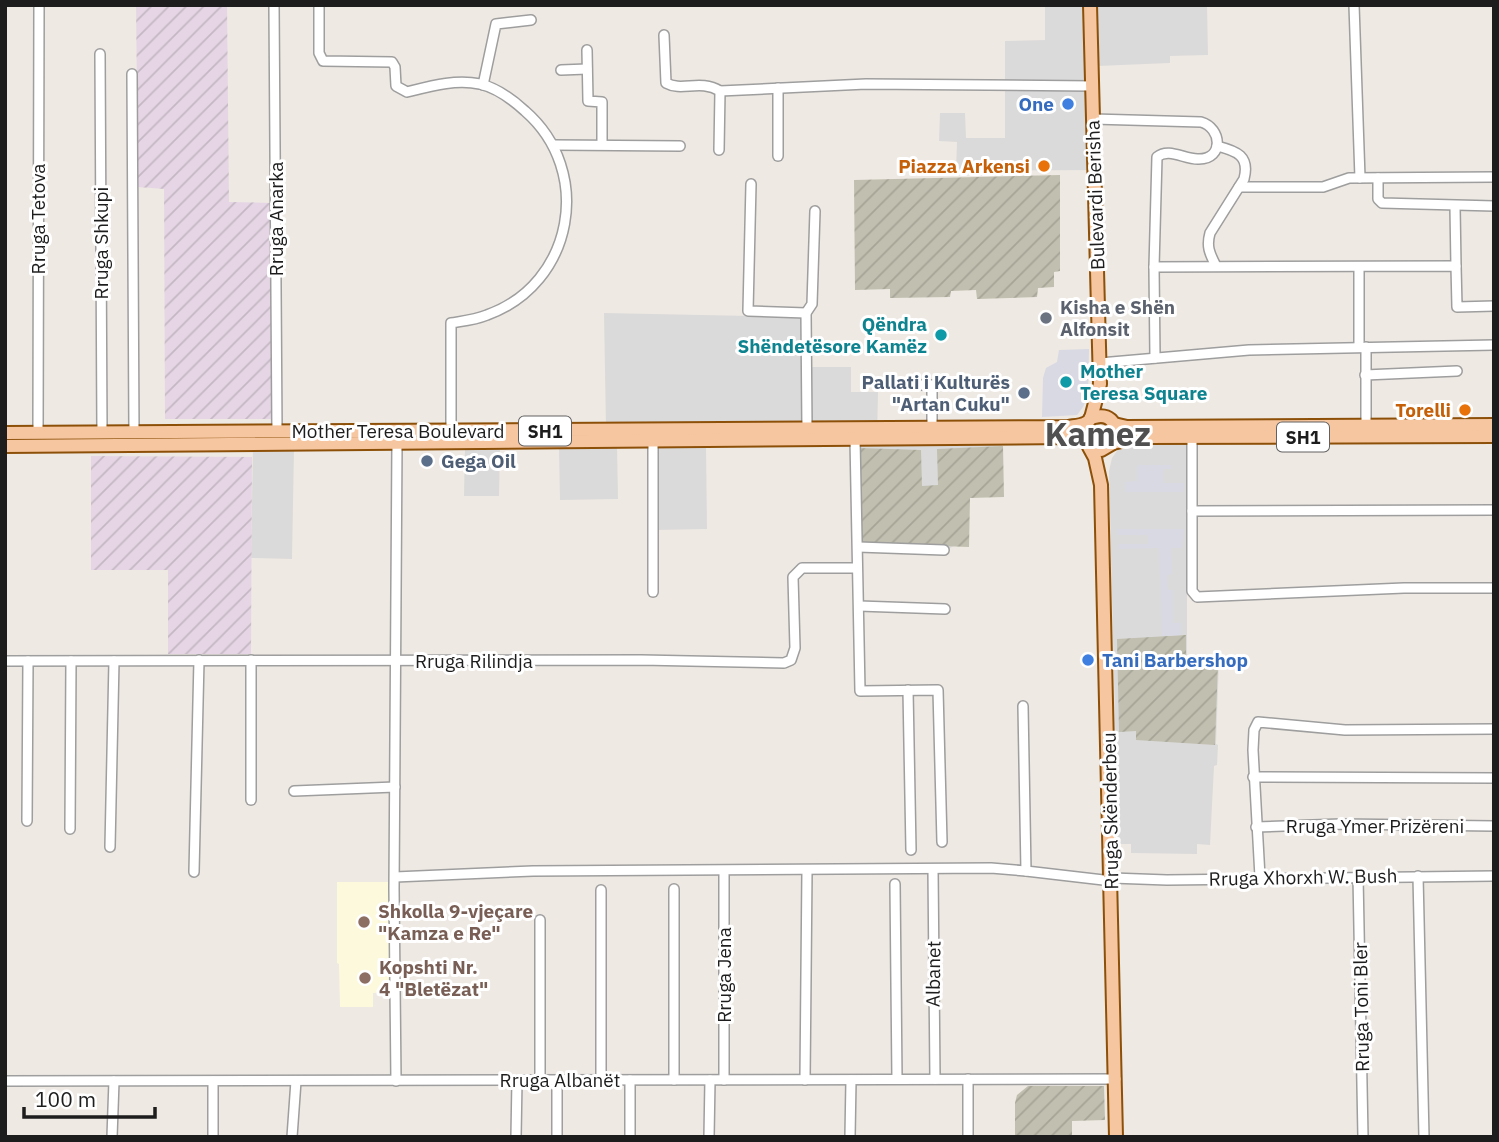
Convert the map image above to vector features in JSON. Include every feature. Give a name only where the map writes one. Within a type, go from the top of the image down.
[{"type":"main road","name":"Bulevardi Berisha","points":[[1090,5],[1100,384],[1112,422]]},
{"type":"main road","name":"Bulevardi Berisha","points":[[1088,421],[1100,384]]},
{"type":"main road","name":"Mother Teresa Boulevard","points":[[5,446],[653,441],[932,429],[1068,427],[1100,416],[1127,427],[1494,425]]},
{"type":"main road","points":[[1087,444],[1083,430],[1088,421]]},
{"type":"main road","points":[[1112,422],[1117,434],[1112,445]]},
{"type":"main road","name":"Mother Teresa Boulevard","points":[[5,433],[807,429],[855,434],[1069,437],[1098,450],[1139,437],[1494,436]]},
{"type":"main road","name":"Rruga Skënderbeu","points":[[1087,444],[1095,458],[1101,485],[1116,1137]]},
{"type":"main road","name":"Rruga Skënderbeu","points":[[1101,485],[1112,445]]},
{"type":"street","name":"Rruga Tetova","points":[[38,433],[39,5]]},
{"type":"street","name":"Rruga Anarka","points":[[274,5],[277,432]]},
{"type":"street","points":[[319,5],[319,56],[325,62],[392,62],[396,86],[407,92],[455,82],[483,85],[513,100],[526,112],[547,133],[560,162],[567,193],[565,227],[560,243],[544,271],[534,284],[505,307],[470,320],[451,323],[451,431]]},
{"type":"street","points":[[1354,5],[1360,178]]},
{"type":"street","points":[[483,85],[496,24],[531,20]]},
{"type":"street","points":[[664,35],[666,83],[671,86],[706,84],[720,91],[866,84],[1092,86]]},
{"type":"street","points":[[587,50],[588,101],[602,102],[602,144]]},
{"type":"street","name":"Rruga Shkupi","points":[[100,54],[102,433]]},
{"type":"street","points":[[561,70],[587,69]]},
{"type":"street","points":[[132,74],[134,433]]},
{"type":"street","points":[[778,88],[778,156]]},
{"type":"street","points":[[719,150],[720,91]]},
{"type":"street","points":[[1093,119],[1201,122],[1211,127],[1217,141],[1243,156],[1246,171],[1207,241],[1216,266]]},
{"type":"street","points":[[1155,359],[1157,158],[1167,153],[1200,160],[1209,156],[1217,141]]},
{"type":"street","points":[[554,145],[680,146]]},
{"type":"street","points":[[1239,187],[1323,187],[1349,178],[1494,177]]},
{"type":"street","points":[[1378,178],[1378,200],[1382,203],[1494,206]]},
{"type":"street","points":[[751,184],[748,311],[806,313]]},
{"type":"street","points":[[1455,206],[1457,307],[1494,306]]},
{"type":"street","points":[[807,429],[806,313],[812,304],[815,211]]},
{"type":"street","points":[[1154,267],[1456,266]]},
{"type":"street","points":[[1359,267],[1366,426]]},
{"type":"street","points":[[1100,363],[1261,349],[1494,345]]},
{"type":"street","points":[[1365,375],[1457,371]]},
{"type":"street","points":[[886,385],[932,385],[932,429]]},
{"type":"street","points":[[855,434],[860,691],[936,689],[940,693],[942,842]]},
{"type":"street","points":[[1192,437],[1192,591],[1197,597],[1404,587],[1494,588]]},
{"type":"street","points":[[653,441],[653,592]]},
{"type":"street","points":[[396,1081],[397,443]]},
{"type":"street","points":[[1192,512],[1494,510]]},
{"type":"street","points":[[858,547],[944,550]]},
{"type":"street","name":"Rruga Rilindja","points":[[5,661],[641,660],[784,663],[791,660],[795,648],[793,577],[802,568],[857,568]]},
{"type":"street","points":[[859,606],[945,609]]},
{"type":"street","points":[[194,872],[199,660]]},
{"type":"street","points":[[251,660],[251,800]]},
{"type":"street","points":[[27,821],[28,661]]},
{"type":"street","points":[[70,829],[71,661]]},
{"type":"street","points":[[110,847],[114,661]]},
{"type":"street","points":[[908,690],[911,850]]},
{"type":"street","points":[[1023,706],[1026,871]]},
{"type":"street","points":[[1260,877],[1253,777],[1254,730],[1258,722],[1345,730],[1494,729]]},
{"type":"street","points":[[1253,777],[1494,778]]},
{"type":"street","points":[[294,791],[395,787]]},
{"type":"street","name":"Rruga Ymer Prizëreni","points":[[1256,827],[1341,824],[1494,826]]},
{"type":"street","name":"Rruga Xhorxh W. Bush","points":[[395,877],[533,871],[991,868],[1112,879],[1167,880],[1494,876]]},
{"type":"street","name":"Albanet","points":[[933,869],[934,1079]]},
{"type":"street","points":[[805,1080],[807,870]]},
{"type":"street","name":"Rruga Jena","points":[[724,871],[724,1080]]},
{"type":"street","name":"Rruga Toni Bler","points":[[1358,876],[1363,1137]]},
{"type":"street","points":[[1418,876],[1424,1137]]},
{"type":"street","points":[[895,884],[897,1079]]},
{"type":"street","points":[[674,889],[674,1080]]},
{"type":"street","points":[[601,890],[601,1080]]},
{"type":"street","points":[[540,920],[540,1080]]},
{"type":"street","points":[[968,1079],[968,1137]]},
{"type":"street","name":"Rruga Albanët","points":[[5,1081],[1116,1079]]},
{"type":"street","points":[[516,1137],[517,1080]]},
{"type":"street","points":[[557,1080],[557,1137]]},
{"type":"street","points":[[630,1080],[630,1137]]},
{"type":"street","points":[[709,1137],[710,1080]]},
{"type":"street","points":[[850,1137],[851,1080]]},
{"type":"street","points":[[112,1137],[114,1081]]},
{"type":"street","points":[[212,1137],[213,1081]]},
{"type":"street","points":[[292,1137],[296,1081]]},
{"type":"shaded area","points":[[136,5],[227,5],[229,202],[273,203],[274,419],[165,419],[164,189],[138,187]]},
{"type":"shaded area","points":[[1045,5],[1207,5],[1208,55],[1170,56],[1170,63],[1097,66],[1100,170],[956,171],[957,142],[939,141],[940,113],[965,113],[966,138],[1005,138],[1005,41],[1045,40]]},
{"type":"shaded area","points":[[1060,175],[1060,271],[1054,272],[1054,287],[1038,288],[1037,297],[977,299],[976,290],[951,291],[950,297],[890,298],[890,289],[855,290],[854,180]]},
{"type":"shaded area","points":[[604,313],[807,317],[807,367],[851,367],[851,392],[878,392],[877,440],[1002,440],[1003,495],[967,496],[958,544],[946,550],[860,542],[856,426],[606,428]]},
{"type":"shaded area","name":"Mother Teresa Square","points":[[1089,349],[1088,395],[1083,407],[1077,415],[1042,417],[1043,378],[1046,368],[1057,362],[1059,350]]},
{"type":"shaded area","points":[[1138,443],[1187,443],[1187,661],[1219,662],[1218,745],[1217,765],[1214,766],[1210,845],[1197,844],[1197,854],[1131,853],[1131,844],[1118,844],[1109,471],[1117,451],[1124,446]]},
{"type":"shaded area","points":[[617,446],[618,499],[560,500],[559,447]]},
{"type":"shaded area","points":[[706,446],[707,529],[656,530],[655,447]]},
{"type":"shaded area","points":[[1003,446],[1004,497],[970,498],[969,547],[861,543],[859,448],[921,450],[922,486],[938,485],[937,449]]},
{"type":"shaded area","points":[[465,447],[500,447],[499,496],[464,496]]},
{"type":"shaded area","points":[[253,448],[294,448],[292,559],[251,558]]},
{"type":"shaded area","points":[[91,456],[252,457],[251,654],[168,654],[168,570],[91,570]]},
{"type":"shaded area","points":[[1139,465],[1171,465],[1171,469],[1163,469],[1163,483],[1184,483],[1183,492],[1125,492],[1125,482],[1137,481]]},
{"type":"shaded area","points":[[1117,529],[1184,529],[1182,548],[1171,548],[1172,574],[1167,575],[1168,590],[1173,590],[1173,623],[1181,623],[1181,635],[1162,636],[1159,548],[1119,549],[1119,544],[1148,544],[1148,535],[1117,535]]},
{"type":"shaded area","points":[[1186,635],[1186,662],[1218,663],[1215,745],[1136,740],[1136,731],[1119,732],[1117,639]]},
{"type":"shaded area","name":"Shkolla 9-vjeçare \"Kamza e Re\"","points":[[337,882],[391,882],[392,992],[373,993],[373,1007],[340,1007]]},
{"type":"shaded area","points":[[1028,1086],[1104,1086],[1105,1120],[1072,1121],[1072,1137],[1015,1137],[1017,1095]]},
{"type":"place","name":"One","points":[[1068,104]]},
{"type":"place","name":"Piazza Arkensi","points":[[1044,166]]},
{"type":"place","name":"Kisha e Shën Alfonsit","points":[[1046,318]]},
{"type":"place","name":"Qëndra Shëndetësore Kamëz","points":[[941,335]]},
{"type":"place","name":"Mother Teresa Square","points":[[1066,382]]},
{"type":"place","name":"Pallati i Kulturës \"Artan Cuku\"","points":[[1024,393]]},
{"type":"place","name":"Torelli","points":[[1465,410]]},
{"type":"place","name":"Gega Oil","points":[[427,461]]},
{"type":"place","name":"Tani Barbershop","points":[[1088,660]]},
{"type":"place","name":"Shkolla 9-vjeçare \"Kamza e Re\"","points":[[364,922]]},
{"type":"place","name":"Kopshti Nr. 4 \"Bletëzat\"","points":[[365,978]]},
{"type":"district","name":"Kamez","points":[[1098,433]]}]
